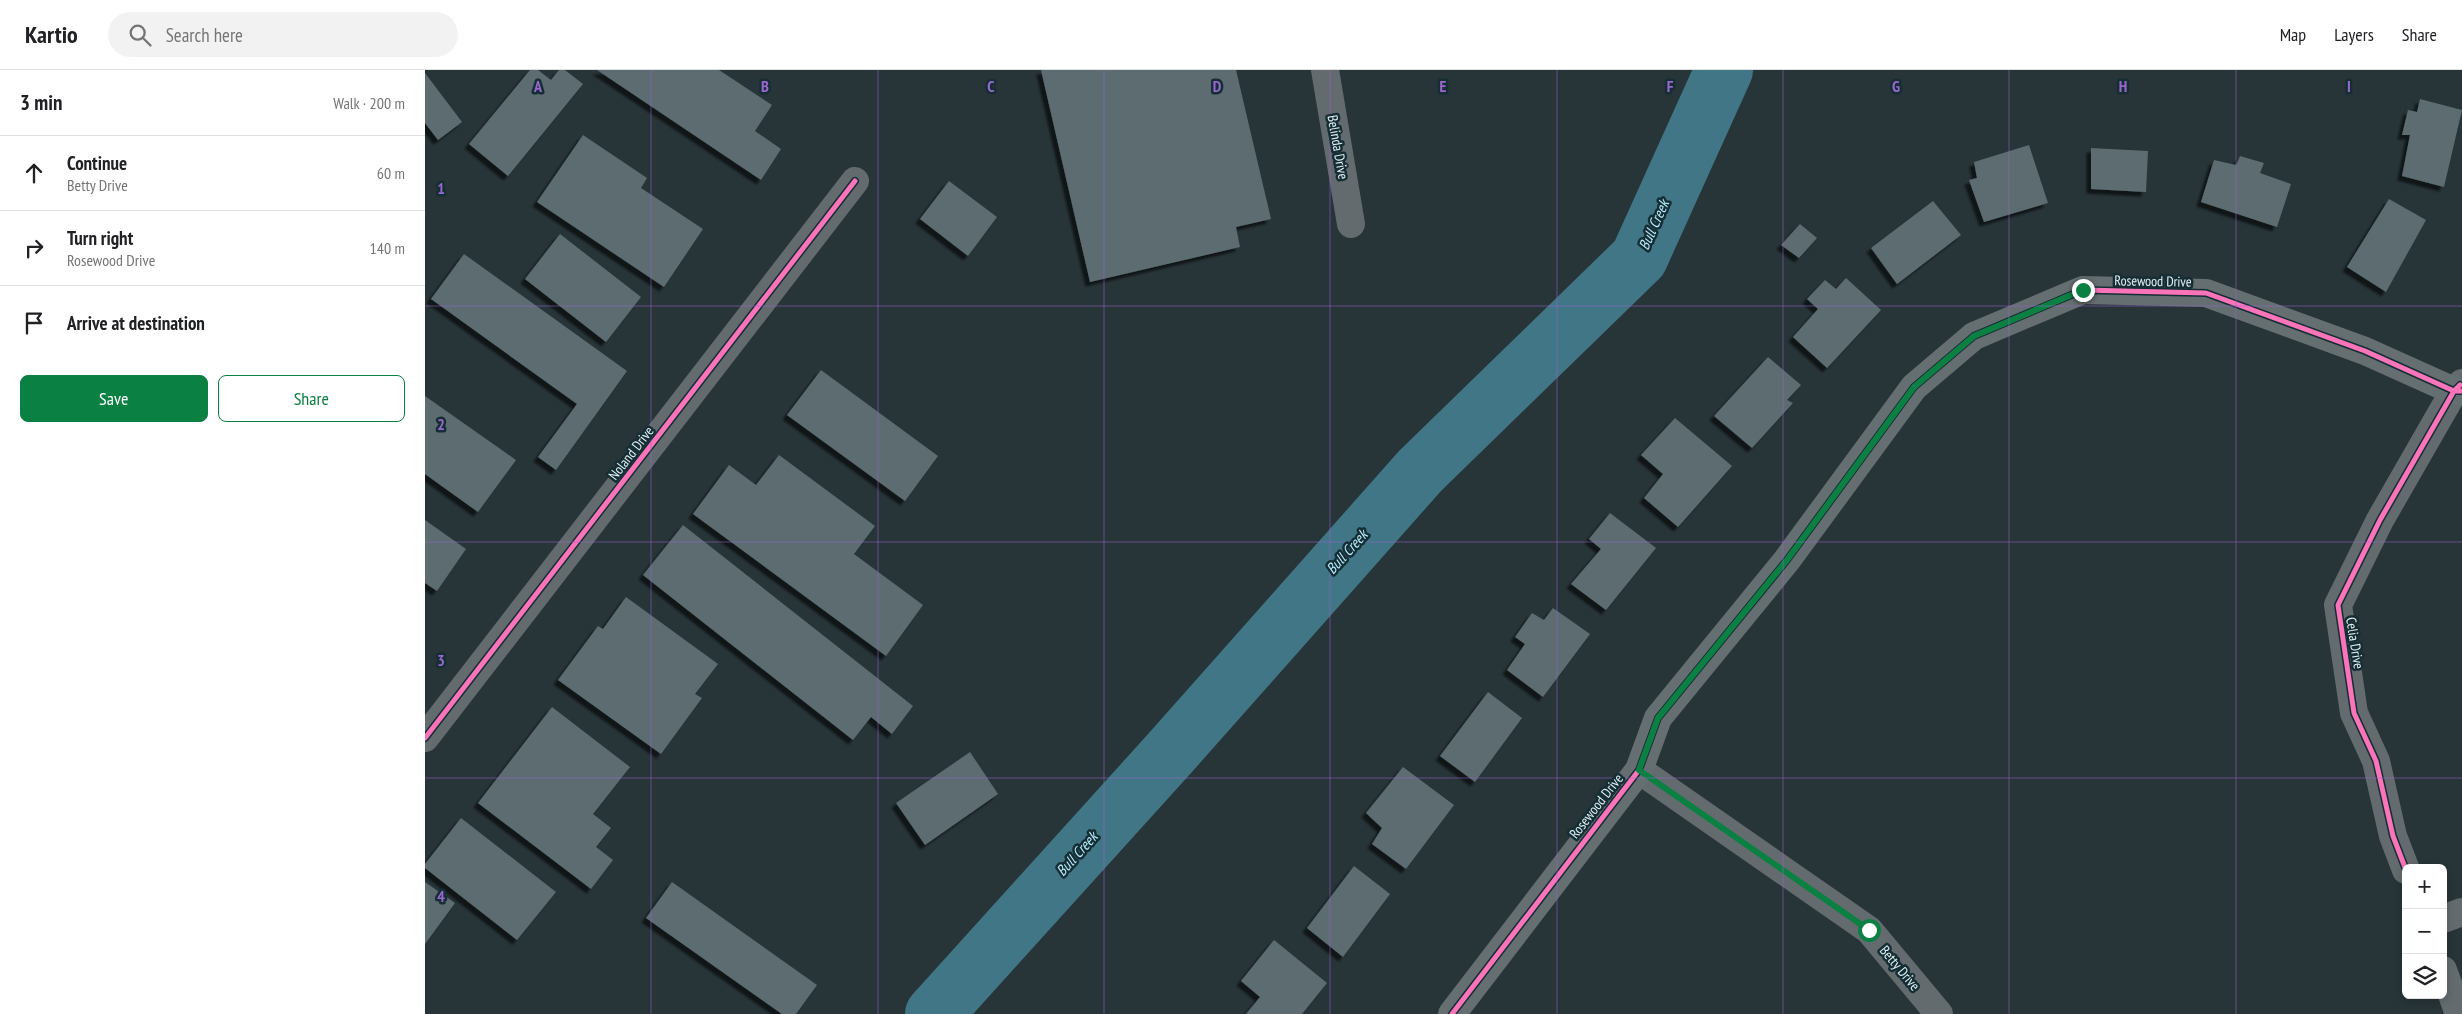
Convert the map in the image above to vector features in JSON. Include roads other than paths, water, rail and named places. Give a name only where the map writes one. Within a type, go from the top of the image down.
[{"type":"street","name":"Belinda Drive","points":[[1325,70],[1351,224]]},
{"type":"street","name":"Noland Drive","points":[[425,738],[855,181]]},
{"type":"street","name":"Rosewood Drive","points":[[1452,1014],[1639,770],[1658,718],[1787,560],[1914,387],[1974,336],[2083,290],[2206,293],[2365,351],[2459,388]]},
{"type":"street","name":"Celia Drive","points":[[2404,864],[2393,836],[2376,761],[2354,713],[2338,604],[2380,520],[2459,388]]},
{"type":"street","name":"Betty Drive","points":[[1639,770],[1869,930],[1939,1014]]},
{"type":"street","points":[[2447,918],[2462,912]]},
{"type":"street","points":[[2447,981],[2459,1014]]},
{"type":"waterway","name":"Bull Creek","points":[[934,1014],[1170,753],[1420,471],[1639,258],[1724,70]]}]
